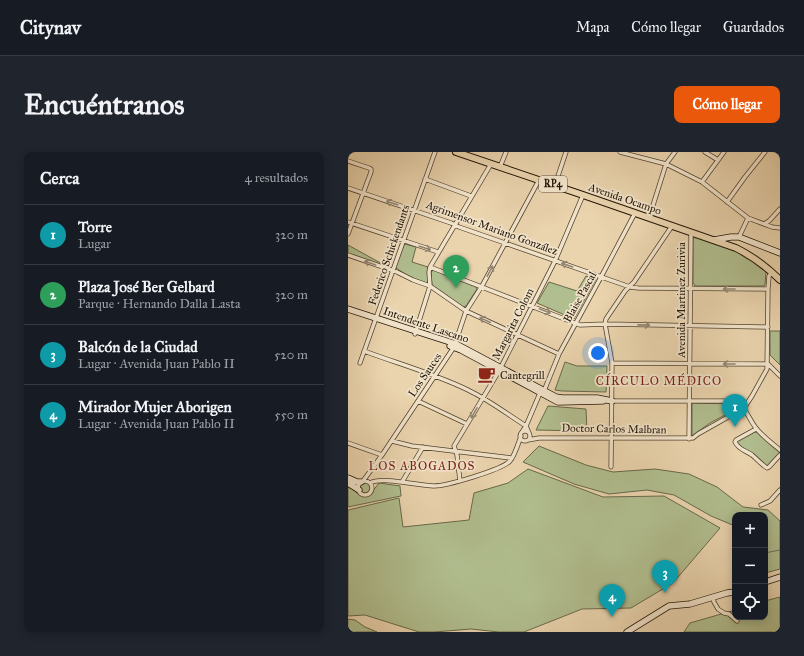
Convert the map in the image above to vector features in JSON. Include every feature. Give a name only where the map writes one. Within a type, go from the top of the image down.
[{"type":"main road","name":"Avenida Ocampo","points":[[456,152],[729,245],[760,261],[780,280]]},
{"type":"main road","points":[[729,245],[728,242],[731,237]]},
{"type":"main road","points":[[714,240],[731,237],[739,238],[780,253]]},
{"type":"main road","name":"Intendente Lascano","points":[[348,311],[455,346],[542,392],[559,398],[597,398],[612,401]]},
{"type":"main road","points":[[348,478],[357,482],[362,482]]},
{"type":"main road","points":[[348,483],[359,490]]},
{"type":"main road","points":[[768,581],[780,578]]},
{"type":"main road","points":[[627,632],[669,606],[690,604],[732,592]]},
{"type":"street","name":"Federico Schickendants","points":[[360,363],[435,152]]},
{"type":"street","points":[[500,167],[506,152]]},
{"type":"street","points":[[555,185],[566,152]]},
{"type":"street","points":[[620,152],[666,164],[702,182],[748,218],[772,227],[780,228]]},
{"type":"street","points":[[649,218],[666,164],[675,152]]},
{"type":"street","points":[[705,152],[718,160]]},
{"type":"street","points":[[702,182],[724,152]]},
{"type":"street","points":[[727,202],[765,152]]},
{"type":"street","points":[[348,161],[371,169],[363,193],[350,223],[348,234]]},
{"type":"street","points":[[415,333],[430,286],[430,267],[490,164]]},
{"type":"street","points":[[425,179],[472,196]]},
{"type":"street","name":"Los Sauces","points":[[362,482],[392,441],[455,346],[466,311],[482,286],[539,180]]},
{"type":"street","name":"Agrimensor Mariano González","points":[[348,188],[630,287],[768,289]]},
{"type":"street","name":"Margarita Colom","points":[[460,481],[457,455],[454,446],[500,369],[555,261],[583,195]]},
{"type":"street","points":[[764,224],[769,221],[780,209]]},
{"type":"street","name":"Blaise Pascal","points":[[526,426],[559,354],[602,277],[635,213]]},
{"type":"street","points":[[739,238],[748,218]]},
{"type":"street","points":[[350,223],[438,252]]},
{"type":"street","points":[[612,467],[612,363],[605,324],[606,319],[621,296],[634,282],[672,226]]},
{"type":"street","name":"Avenida Martinez Zurivia","points":[[689,439],[691,232]]},
{"type":"street","points":[[348,255],[393,270],[413,280],[430,286],[466,311],[559,354]]},
{"type":"street","points":[[430,267],[482,286],[576,324],[768,327]]},
{"type":"street","points":[[689,439],[744,408],[767,369],[768,289],[769,276],[772,272]]},
{"type":"street","points":[[364,352],[434,376],[468,390],[526,426],[530,434],[530,438],[527,440],[522,439],[522,434]]},
{"type":"street","points":[[612,363],[768,364],[780,376]]},
{"type":"street","points":[[418,401],[467,424]]},
{"type":"street","points":[[612,401],[730,401],[739,404],[744,408],[756,429],[780,450]]},
{"type":"street","points":[[379,481],[374,484],[370,492],[366,494],[362,494],[359,490],[358,486],[362,482],[369,483],[375,481],[379,481],[402,482],[433,486],[445,485],[503,466],[510,461],[526,426]]},
{"type":"street","points":[[756,429],[736,440],[736,444],[767,468],[770,467],[780,456]]},
{"type":"street","points":[[522,434],[526,431],[530,434]]},
{"type":"street","name":"Doctor Carlos Malbran","points":[[530,434],[539,438]]},
{"type":"street","name":"Doctor Carlos Malbran","points":[[517,446],[527,440],[539,438],[689,439]]},
{"type":"street","points":[[392,441],[412,446],[511,458]]},
{"type":"street","points":[[348,443],[382,455]]},
{"type":"street","points":[[402,482],[423,447]]},
{"type":"street","name":"Los Sauces","points":[[369,483],[371,470]]},
{"type":"street","points":[[369,483],[372,489]]},
{"type":"street","points":[[761,505],[770,500],[780,490]]},
{"type":"street","points":[[713,598],[718,609],[729,614],[737,621]]},
{"type":"green space","points":[[695,237],[747,256],[766,271],[765,285],[695,286],[693,282],[693,239]]},
{"type":"green space","points":[[405,244],[416,247],[412,262],[428,267],[428,282],[426,283],[408,276],[396,268]]},
{"type":"green space","points":[[348,245],[386,266],[348,253]]},
{"type":"green space","points":[[434,270],[476,287],[477,289],[466,306],[463,307],[432,285],[431,272]]},
{"type":"green space","points":[[586,276],[596,279],[574,319],[537,303],[549,282],[577,291]]},
{"type":"green space","points":[[770,331],[780,331],[780,365],[770,355]]},
{"type":"green space","points":[[565,362],[577,366],[607,366],[606,392],[555,390]]},
{"type":"green space","points":[[692,403],[733,404],[738,407],[710,423],[692,436]]},
{"type":"green space","points":[[548,406],[586,409],[587,431],[536,430]]},
{"type":"green space","points":[[754,432],[758,432],[780,452],[767,466],[746,452],[737,442],[738,440]]},
{"type":"green space","points":[[539,446],[586,465],[613,472],[655,469],[689,474],[717,487],[743,507],[768,510],[780,521],[780,569],[768,572],[768,512],[732,512],[732,525],[711,516],[674,495],[647,490],[609,494],[574,484],[523,462]]},
{"type":"green space","points":[[528,469],[603,497],[664,496],[720,528],[673,583],[631,608],[582,609],[524,632],[499,632],[471,629],[419,632],[365,615],[348,616],[348,510],[399,498],[403,527],[469,520],[474,493],[508,483]]},
{"type":"green space","points":[[365,483],[370,488],[365,493],[360,488]]},
{"type":"green space","points":[[379,483],[400,486],[401,496],[348,507],[348,487],[362,496],[369,496]]},
{"type":"green space","points":[[780,597],[780,632],[684,632],[690,623],[732,611],[732,620],[768,620],[768,600]]},
{"type":"green space","points":[[348,619],[355,620],[365,627],[377,632],[348,632]]},
{"type":"waterway","points":[[768,552],[780,550]]},
{"type":"place","name":"Plaza José Ber Gelbard","points":[[456,288]]},
{"type":"place","name":"Cantegrill","points":[[487,375]]},
{"type":"place","name":"Torre","points":[[735,427]]},
{"type":"place","name":"Balcón de la Ciudad","points":[[665,593]]},
{"type":"place","name":"Mirador Mujer Aborigen","points":[[612,617]]},
{"type":"district","name":"CÍRCULO MÉDICO","points":[[659,381]]},
{"type":"district","name":"LOS ABOGADOS","points":[[422,466]]}]
